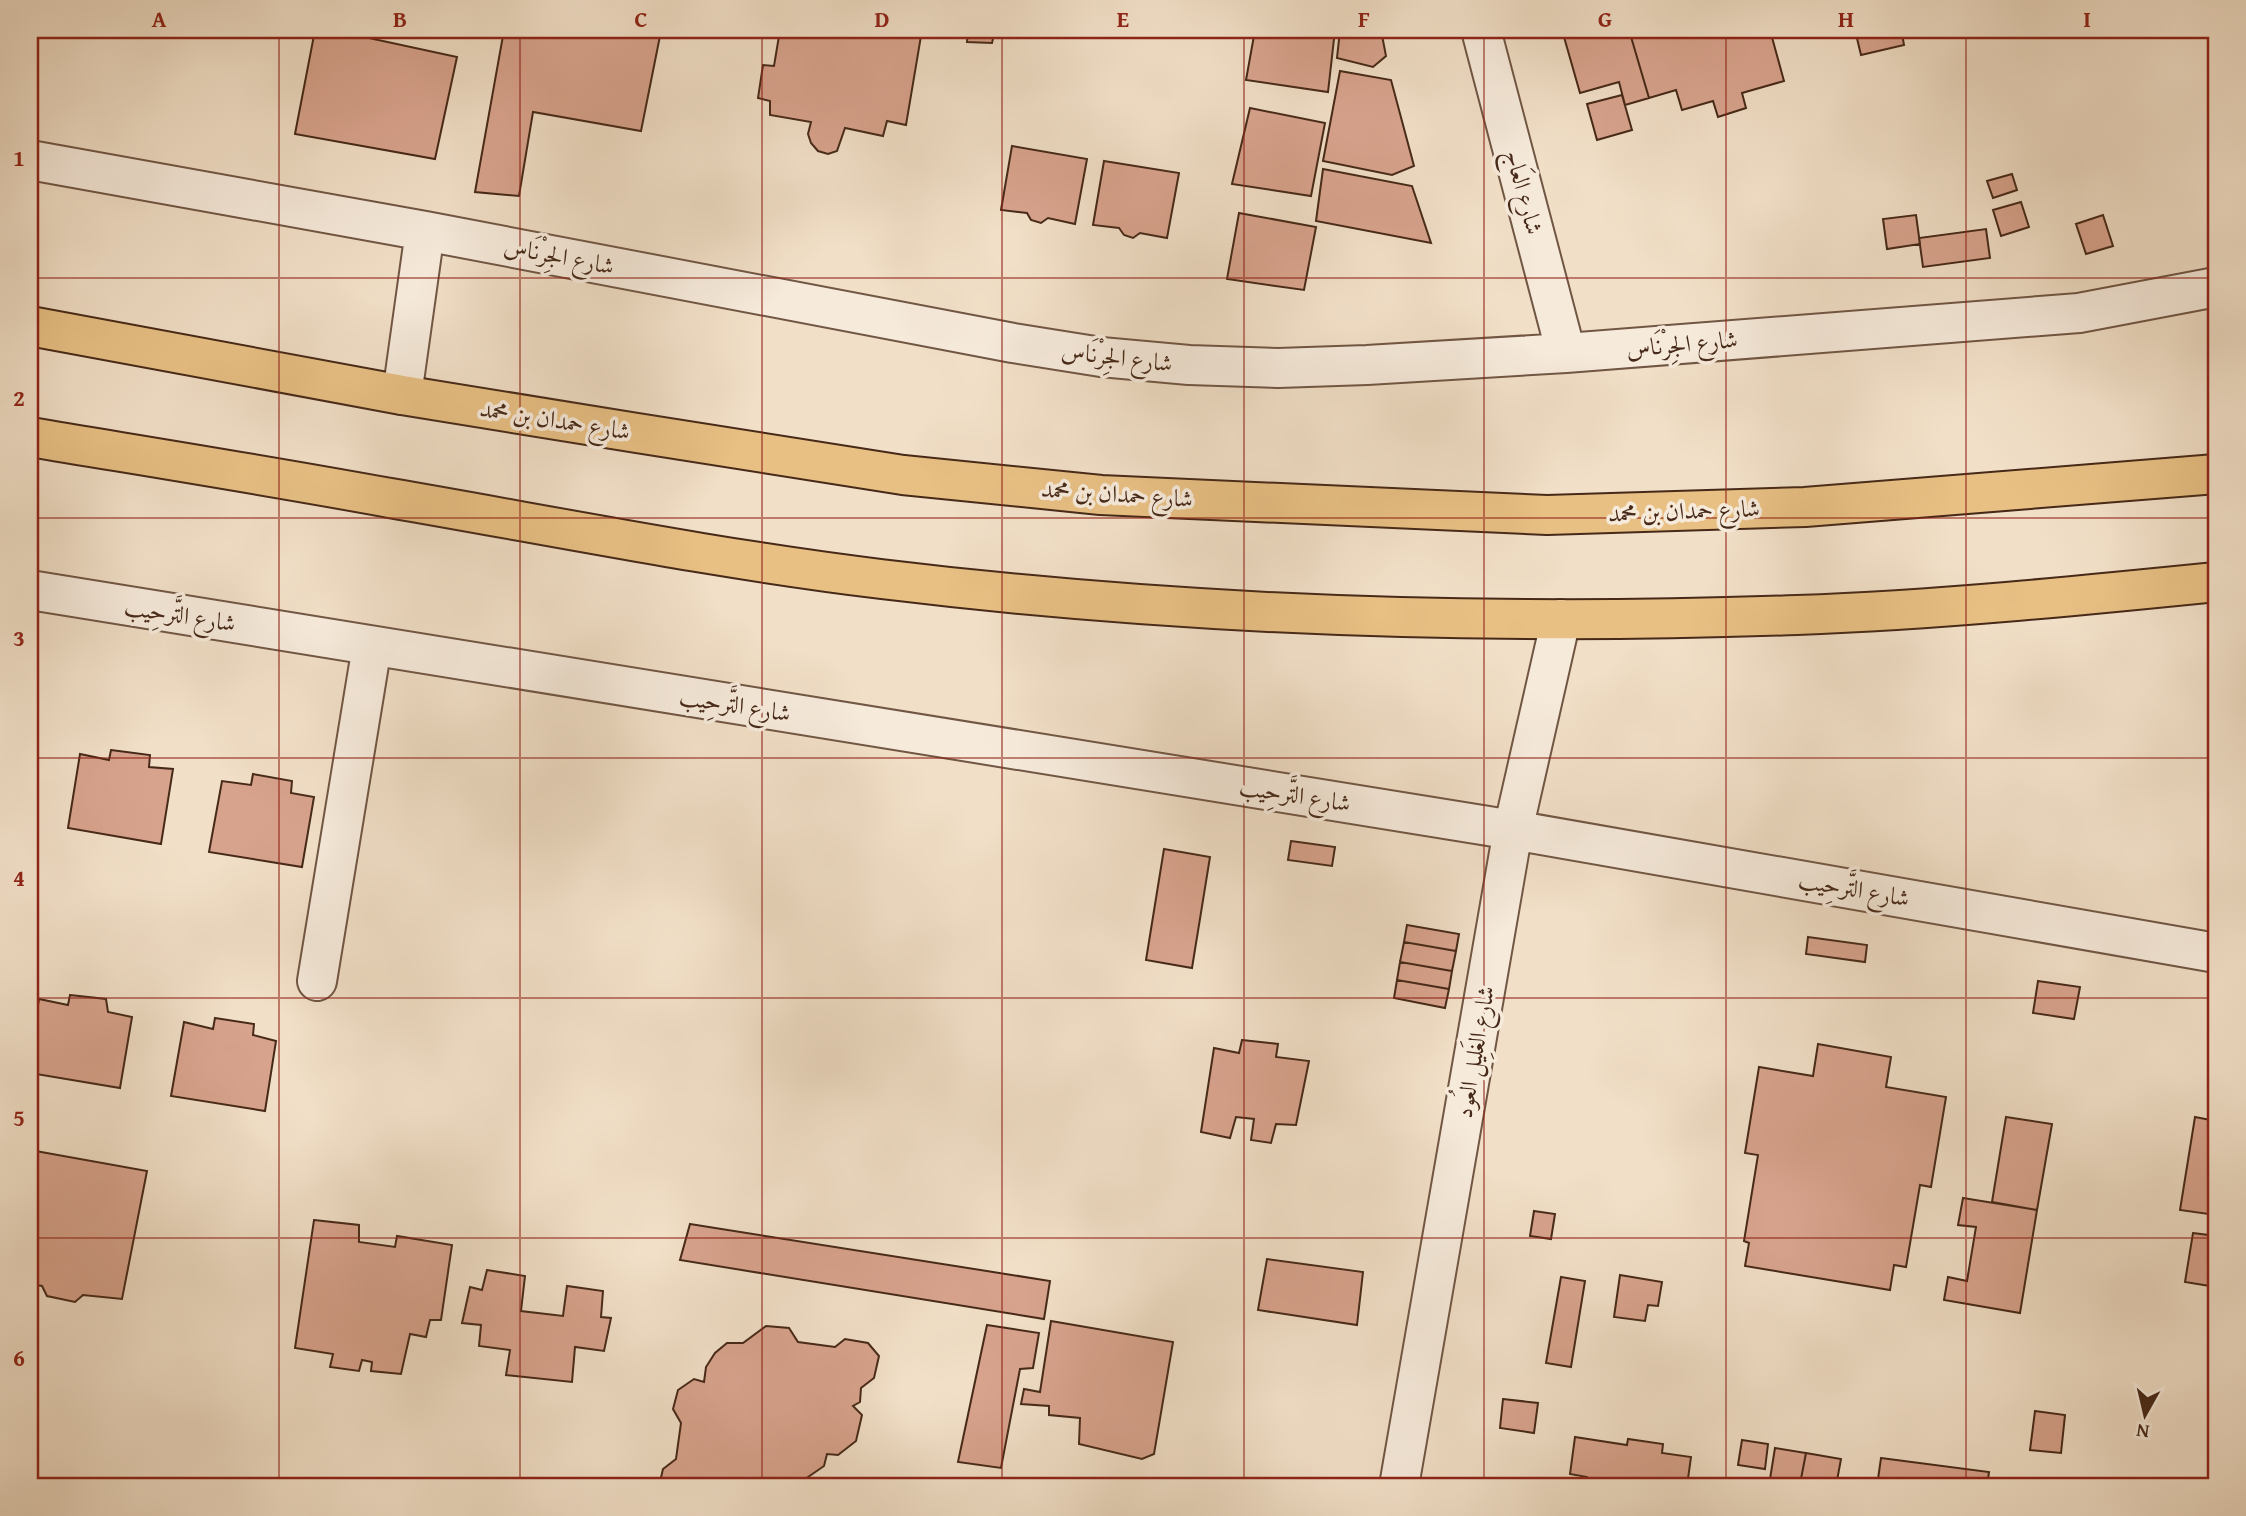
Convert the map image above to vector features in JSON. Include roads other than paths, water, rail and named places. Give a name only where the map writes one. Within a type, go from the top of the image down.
[{"type":"main road","name":"شارع حمدان بن محمد","points":[[30,326],[402,395],[903,475],[1101,495],[1547,515],[1805,507],[2216,474]]},
{"type":"main road","points":[[30,438],[384,496],[616,538],[880,579],[1087,599],[1313,614],[1561,619],[1801,615],[2068,597],[2216,582]]},
{"type":"main road","points":[[2068,597],[2216,606]]},
{"type":"street","name":"شارع العَاج","points":[[1481,30],[1566,353]]},
{"type":"street","name":"شارع الجِرْنَاس","points":[[30,160],[425,231],[927,327],[1101,357],[1189,365],[1278,368],[1566,353],[2079,313],[2216,287]]},
{"type":"street","points":[[402,395],[425,231]]},
{"type":"street","name":"شارع التَّرحِيب","points":[[30,590],[1513,830],[2216,953]]},
{"type":"street","name":"شارع الغَلِيل العُود","points":[[1399,1486],[1513,830],[1561,619]]},
{"type":"street","points":[[317,981],[372,646]]}]
